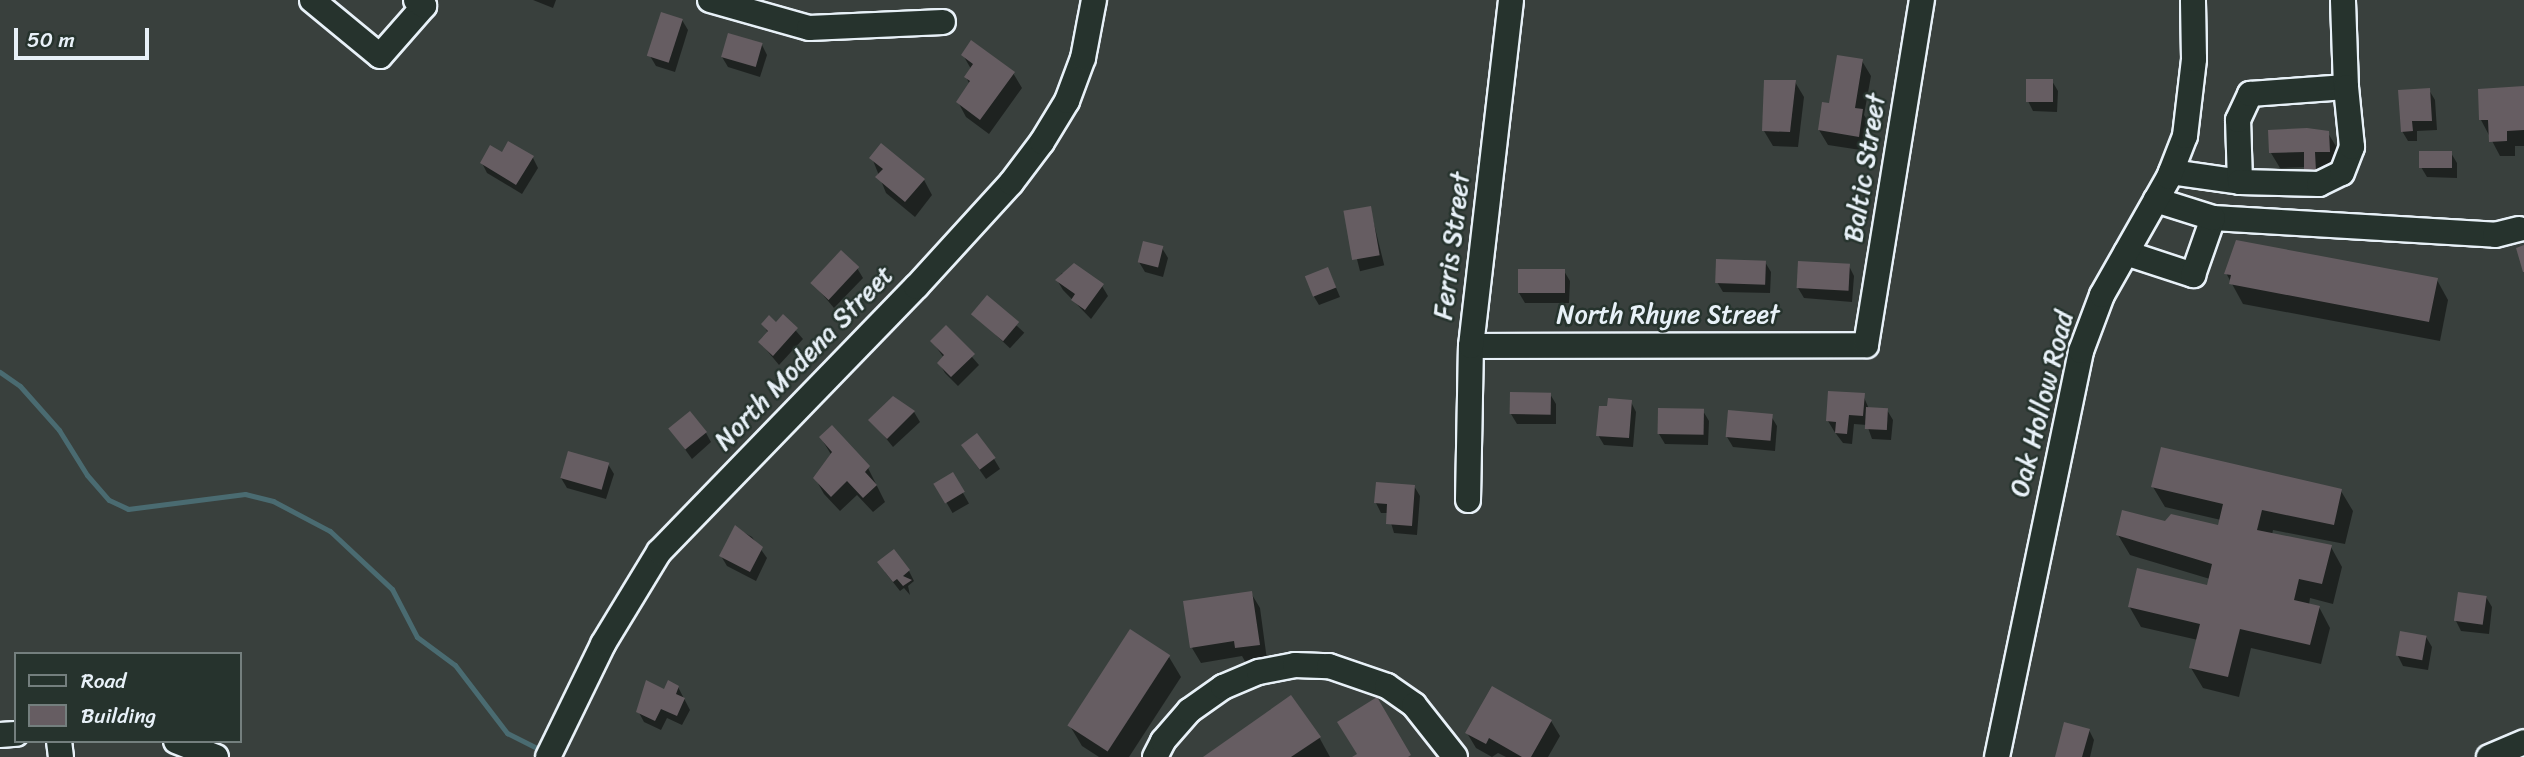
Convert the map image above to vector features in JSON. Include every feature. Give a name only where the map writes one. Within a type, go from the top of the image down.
[{"type":"street","points":[[312,0],[380,56],[424,6],[416,0]]},
{"type":"street","points":[[710,0],[809,28],[943,23]]},
{"type":"street","name":"North Modena Street","points":[[548,757],[603,644],[659,552],[925,277],[1011,183],[1042,142],[1067,101],[1083,58],[1094,0]]},
{"type":"street","name":"Ferris Street","points":[[1468,500],[1471,346],[1511,0]]},
{"type":"street","name":"Baltic Street","points":[[1866,345],[1922,0]]},
{"type":"street","name":"Oak Hollow Road","points":[[1997,757],[2059,440],[2081,351],[2102,295],[2171,172],[2185,136],[2194,58],[2193,0]]},
{"type":"street","points":[[2171,172],[2240,182],[2319,184],[2342,173],[2352,147],[2346,87],[2343,0]]},
{"type":"street","points":[[2240,182],[2238,120],[2250,94],[2346,87]]},
{"type":"street","points":[[2156,200],[2213,218],[2495,235],[2519,229]]},
{"type":"street","points":[[2126,253],[2193,275],[2213,218]]},
{"type":"street","name":"North Rhyne Street","points":[[1471,346],[1866,345]]},
{"type":"street","points":[[1155,757],[1163,741],[1189,711],[1223,687],[1259,672],[1295,665],[1329,666],[1387,686],[1414,705],[1455,757]]},
{"type":"street","points":[[2493,756],[2524,742]]},
{"type":"street","points":[[181,743],[216,757]]},
{"type":"building","points":[[661,12],[683,19],[669,63],[647,56]]},
{"type":"building","points":[[728,33],[763,43],[756,67],[721,57]]},
{"type":"building","points":[[971,40],[1015,72],[980,120],[956,102],[970,81],[964,77],[973,64],[961,55]]},
{"type":"building","points":[[1837,55],[1863,59],[1855,108],[1863,109],[1859,137],[1818,130],[1822,102],[1829,103]]},
{"type":"building","points":[[2026,79],[2053,79],[2053,102],[2026,102]]},
{"type":"building","points":[[1764,80],[1796,80],[1790,132],[1762,131]]},
{"type":"building","points":[[2524,86],[2524,130],[2507,131],[2507,141],[2489,142],[2488,120],[2479,120],[2478,89]]},
{"type":"building","points":[[2430,88],[2432,121],[2412,121],[2413,131],[2401,132],[2398,90]]},
{"type":"building","points":[[2307,128],[2329,131],[2330,152],[2315,152],[2316,171],[2304,172],[2304,152],[2269,153],[2268,130]]},
{"type":"building","points":[[508,141],[534,156],[516,185],[480,163],[490,145],[502,152]]},
{"type":"building","points":[[881,143],[925,179],[905,202],[875,177],[883,169],[869,158]]},
{"type":"building","points":[[2419,151],[2452,151],[2452,168],[2419,168]]},
{"type":"building","points":[[1371,206],[1380,255],[1352,260],[1343,211]]},
{"type":"building","points":[[2236,240],[2438,278],[2429,322],[2229,284],[2231,275],[2224,274]]},
{"type":"building","points":[[1143,241],[1163,246],[1158,267],[1138,262]]},
{"type":"building","points":[[2524,245],[2524,272],[2523,272],[2516,248]]},
{"type":"building","points":[[841,250],[859,267],[829,300],[810,283]]},
{"type":"building","points":[[1716,259],[1766,261],[1765,285],[1715,283]]},
{"type":"building","points":[[1798,261],[1850,264],[1849,291],[1797,288]]},
{"type":"building","points":[[1074,263],[1104,284],[1085,310],[1071,300],[1075,294],[1055,280]]},
{"type":"building","points":[[1328,267],[1336,287],[1313,297],[1305,276]]},
{"type":"building","points":[[1518,269],[1565,269],[1565,293],[1518,293]]},
{"type":"building","points":[[987,295],[1019,322],[1003,341],[971,314]]},
{"type":"building","points":[[783,314],[798,328],[773,356],[758,342],[768,331],[761,324],[769,315],[776,322]]},
{"type":"building","points":[[946,325],[975,354],[951,377],[937,363],[944,355],[930,341]]},
{"type":"building","points":[[1828,391],[1865,393],[1863,416],[1849,415],[1847,434],[1835,433],[1836,422],[1826,421]]},
{"type":"building","points":[[1510,392],[1551,393],[1551,415],[1510,414]]},
{"type":"building","points":[[893,396],[915,411],[887,439],[868,420]]},
{"type":"building","points":[[1608,398],[1632,400],[1629,438],[1596,436],[1599,406],[1607,406]]},
{"type":"building","points":[[1866,407],[1888,408],[1887,430],[1865,429]]},
{"type":"building","points":[[1658,408],[1704,409],[1704,435],[1658,434]]},
{"type":"building","points":[[1728,410],[1773,414],[1770,441],[1726,437]]},
{"type":"building","points":[[690,411],[707,432],[685,450],[668,429]]},
{"type":"building","points":[[832,425],[870,466],[865,472],[877,485],[863,498],[847,481],[831,497],[813,478],[832,452],[819,437]]},
{"type":"building","points":[[977,433],[996,458],[980,470],[961,445]]},
{"type":"building","points":[[2161,447],[2342,489],[2334,525],[2262,510],[2257,530],[2332,545],[2322,584],[2299,579],[2294,600],[2320,606],[2310,645],[2240,629],[2228,677],[2189,668],[2200,624],[2128,607],[2137,568],[2207,585],[2212,564],[2116,535],[2122,510],[2165,521],[2171,514],[2218,525],[2223,504],[2151,487]]},
{"type":"building","points":[[568,451],[609,463],[602,490],[560,478]]},
{"type":"building","points":[[953,472],[965,492],[945,504],[933,484]]},
{"type":"building","points":[[1376,482],[1415,485],[1412,526],[1386,524],[1387,504],[1374,503]]},
{"type":"building","points":[[735,525],[763,547],[750,572],[719,556]]},
{"type":"building","points":[[894,549],[910,570],[903,576],[912,580],[903,586],[897,579],[893,582],[877,562]]},
{"type":"building","points":[[1252,591],[1260,645],[1235,648],[1234,641],[1190,648],[1183,601]]},
{"type":"building","points":[[2458,592],[2487,596],[2483,625],[2454,621]]},
{"type":"building","points":[[1130,629],[1170,655],[1108,752],[1067,725]]},
{"type":"building","points":[[2400,631],[2427,636],[2422,660],[2396,656]]},
{"type":"building","points":[[646,680],[664,689],[668,680],[679,686],[676,694],[685,698],[677,716],[661,709],[655,721],[636,712]]},
{"type":"building","points":[[1492,686],[1552,720],[1531,757],[1522,757],[1489,738],[1486,744],[1465,733]]},
{"type":"building","points":[[1291,695],[1321,737],[1291,757],[1203,757]]},
{"type":"building","points":[[1377,697],[1411,755],[1408,757],[1352,757],[1357,754],[1337,722]]},
{"type":"building","points":[[2064,722],[2090,729],[2082,757],[2055,757]]},
{"type":"waterway","points":[[0,372],[20,386],[59,430],[87,475],[109,500],[128,509],[245,494],[273,501],[330,531],[392,589],[417,637],[455,665],[507,733],[543,751]]}]
